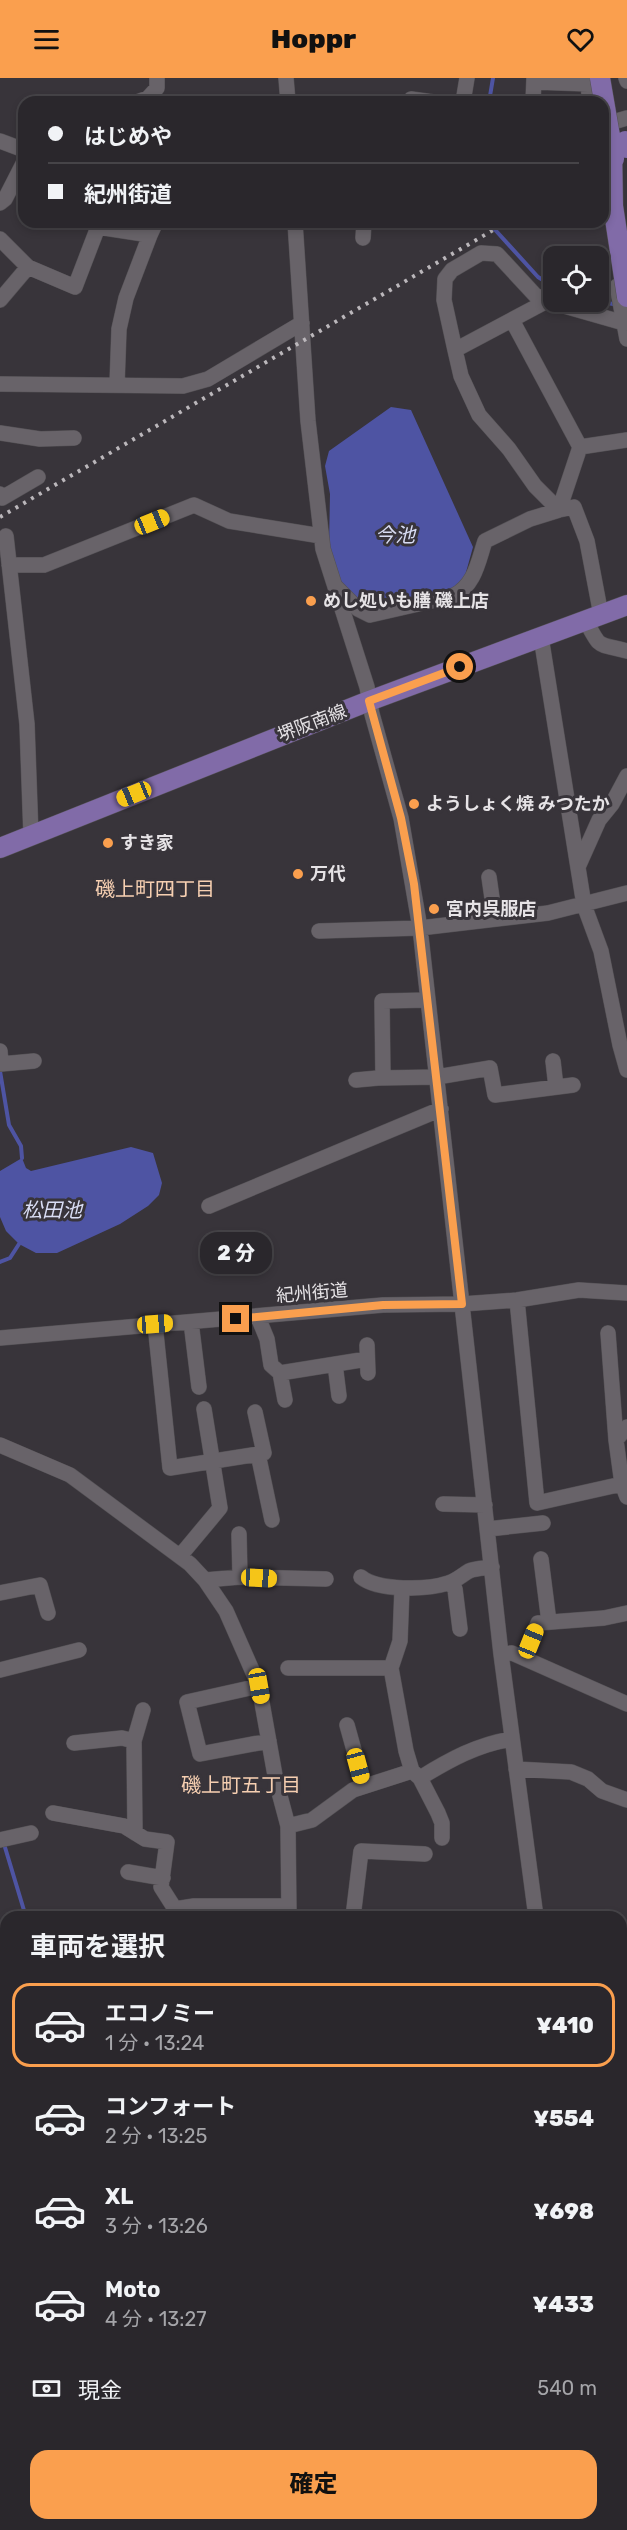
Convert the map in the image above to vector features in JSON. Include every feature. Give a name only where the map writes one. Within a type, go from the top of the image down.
[{"type":"main road","points":[[613,78],[623,147],[627,226]]},
{"type":"main road","points":[[592,80],[599,96]]},
{"type":"main road","points":[[609,117],[623,147],[613,206],[627,297]]},
{"type":"main road","name":"堺阪南線","points":[[0,848],[369,701],[627,605]]},
{"type":"street","points":[[150,96],[157,88],[157,78]]},
{"type":"street","points":[[286,78],[288,96]]},
{"type":"street","points":[[464,96],[467,78]]},
{"type":"street","points":[[533,96],[534,80],[592,80],[591,96]]},
{"type":"street","points":[[609,123],[627,118]]},
{"type":"street","points":[[0,141],[18,148]]},
{"type":"street","points":[[0,203],[5,199],[18,174]]},
{"type":"street","points":[[0,239],[28,267],[75,287],[98,228]]},
{"type":"street","points":[[117,385],[119,329],[126,298],[153,228]]},
{"type":"street","points":[[295,228],[308,421],[323,549],[336,587],[401,818],[420,928],[501,1654],[535,1911]]},
{"type":"street","points":[[627,234],[608,237],[627,339]]},
{"type":"street","points":[[543,298],[528,288],[497,254],[481,253],[452,270],[445,279],[444,300],[455,350],[462,376],[480,415],[509,449],[535,486],[559,510]]},
{"type":"street","points":[[0,300],[28,267]]},
{"type":"street","points":[[455,350],[543,303]]},
{"type":"street","points":[[586,312],[624,323]]},
{"type":"street","points":[[512,320],[580,447],[559,510]]},
{"type":"street","points":[[0,384],[183,386],[208,379],[302,323]]},
{"type":"street","points":[[0,433],[40,439],[74,438]]},
{"type":"street","points":[[580,447],[627,440]]},
{"type":"street","points":[[0,494],[2,498],[38,477]]},
{"type":"street","points":[[9,565],[44,565],[194,505],[229,521],[321,537]]},
{"type":"street","points":[[336,587],[358,609],[370,615],[453,596],[470,584],[485,541],[530,519],[574,507],[587,541],[597,642],[604,648],[627,651]]},
{"type":"street","points":[[6,536],[27,724],[31,836]]},
{"type":"street","points":[[541,637],[584,905],[601,951],[627,1070]]},
{"type":"street","points":[[578,867],[596,827],[627,776]]},
{"type":"street","points":[[489,877],[495,919]]},
{"type":"street","points":[[319,932],[420,928],[548,914],[627,893]]},
{"type":"street","points":[[383,1078],[382,1001],[428,1000]]},
{"type":"street","points":[[0,1051],[1,1064],[34,1061]]},
{"type":"street","points":[[552,1061],[556,1087]]},
{"type":"street","points":[[356,1080],[437,1077],[490,1068],[495,1101],[573,1084]]},
{"type":"street","points":[[209,1206],[441,1109]]},
{"type":"street","name":"紀州街道","points":[[0,1338],[383,1305],[462,1304],[517,1300],[579,1290],[627,1293]]},
{"type":"street","points":[[517,1300],[537,1503],[625,1491],[616,1440],[608,1333]]},
{"type":"street","points":[[258,1317],[267,1339],[271,1365],[280,1373],[285,1401]]},
{"type":"street","points":[[191,1322],[199,1387]]},
{"type":"street","points":[[155,1324],[170,1468],[264,1453],[255,1412]]},
{"type":"street","points":[[280,1373],[367,1359]]},
{"type":"street","points":[[336,1364],[339,1396]]},
{"type":"street","points":[[180,1556],[220,1508],[204,1409]]},
{"type":"street","points":[[616,1440],[627,1427]]},
{"type":"street","points":[[0,1445],[70,1474],[180,1556],[205,1580],[226,1611],[259,1686],[276,1781],[288,1826],[289,1911],[234,1911],[194,1906],[179,1911]]},
{"type":"street","points":[[258,1454],[272,1520]]},
{"type":"street","points":[[443,1504],[485,1505]]},
{"type":"street","points":[[488,1530],[543,1523]]},
{"type":"street","points":[[238,1534],[240,1577]]},
{"type":"street","points":[[541,1559],[549,1622]]},
{"type":"street","points":[[361,1577],[369,1584],[402,1588],[450,1583],[471,1570],[492,1567]]},
{"type":"street","points":[[205,1580],[240,1577],[326,1579]]},
{"type":"street","points":[[450,1583],[455,1589],[460,1629]]},
{"type":"street","points":[[0,1593],[39,1585],[48,1613]]},
{"type":"street","points":[[402,1588],[400,1641],[391,1668],[406,1750],[416,1774],[438,1813],[442,1823],[442,1838]]},
{"type":"street","points":[[524,1658],[538,1623],[604,1618],[627,1613]]},
{"type":"street","points":[[0,1670],[79,1650]]},
{"type":"street","points":[[501,1654],[512,1653],[627,1704]]},
{"type":"street","points":[[288,1668],[391,1668]]},
{"type":"street","points":[[259,1686],[187,1702],[200,1754],[269,1742]]},
{"type":"street","points":[[135,1833],[134,1741],[143,1710]]},
{"type":"street","points":[[347,1725],[364,1786]]},
{"type":"street","points":[[74,1743],[122,1738],[134,1741]]},
{"type":"street","points":[[288,1826],[312,1820],[353,1790],[416,1774],[457,1756],[496,1742],[512,1739]]},
{"type":"street","points":[[516,1769],[571,1772],[588,1779],[602,1791],[627,1800]]},
{"type":"street","points":[[53,1813],[124,1826],[145,1839],[167,1842],[161,1887],[172,1911]]},
{"type":"street","points":[[0,1840],[31,1833]]},
{"type":"street","points":[[353,1911],[361,1851],[425,1854]]},
{"type":"street","points":[[128,1872],[163,1878]]},
{"type":"water","name":"今池","points":[[391,407],[411,410],[473,547],[465,576],[455,589],[369,608],[340,584],[329,548],[330,494],[325,466],[329,451]]},
{"type":"water","name":"松田池","points":[[131,1147],[153,1153],[162,1183],[159,1195],[148,1206],[120,1224],[57,1253],[36,1253],[19,1244],[6,1231],[0,1217],[0,1171],[22,1158],[26,1168],[31,1171]]},
{"type":"waterway","points":[[490,96],[493,78]]},
{"type":"waterway","points":[[493,228],[543,280]]},
{"type":"waterway","points":[[609,303],[613,304]]},
{"type":"waterway","points":[[0,1071],[9,1125],[21,1146],[22,1158]]},
{"type":"waterway","points":[[0,1262],[10,1258],[19,1244]]},
{"type":"waterway","points":[[4,1844],[24,1911]]},
{"type":"railway","points":[[609,162],[627,152]]},
{"type":"railway","points":[[0,517],[497,228]]},
{"type":"place","name":"めし処いも膳 磯上店","points":[[311,601]]},
{"type":"place","name":"ようしょく焼 みつたか","points":[[414,804]]},
{"type":"place","name":"すき家","points":[[108,843]]},
{"type":"place","name":"万代","points":[[298,874]]},
{"type":"place","name":"宮内呉服店","points":[[434,909]]},
{"type":"district","name":"磯上町四丁目","points":[[155,889]]},
{"type":"district","name":"磯上町五丁目","points":[[241,1785]]},
{"type":"route","points":[[236,1319],[383,1305],[462,1304],[414,884],[401,818],[369,701],[460,667]]}]
